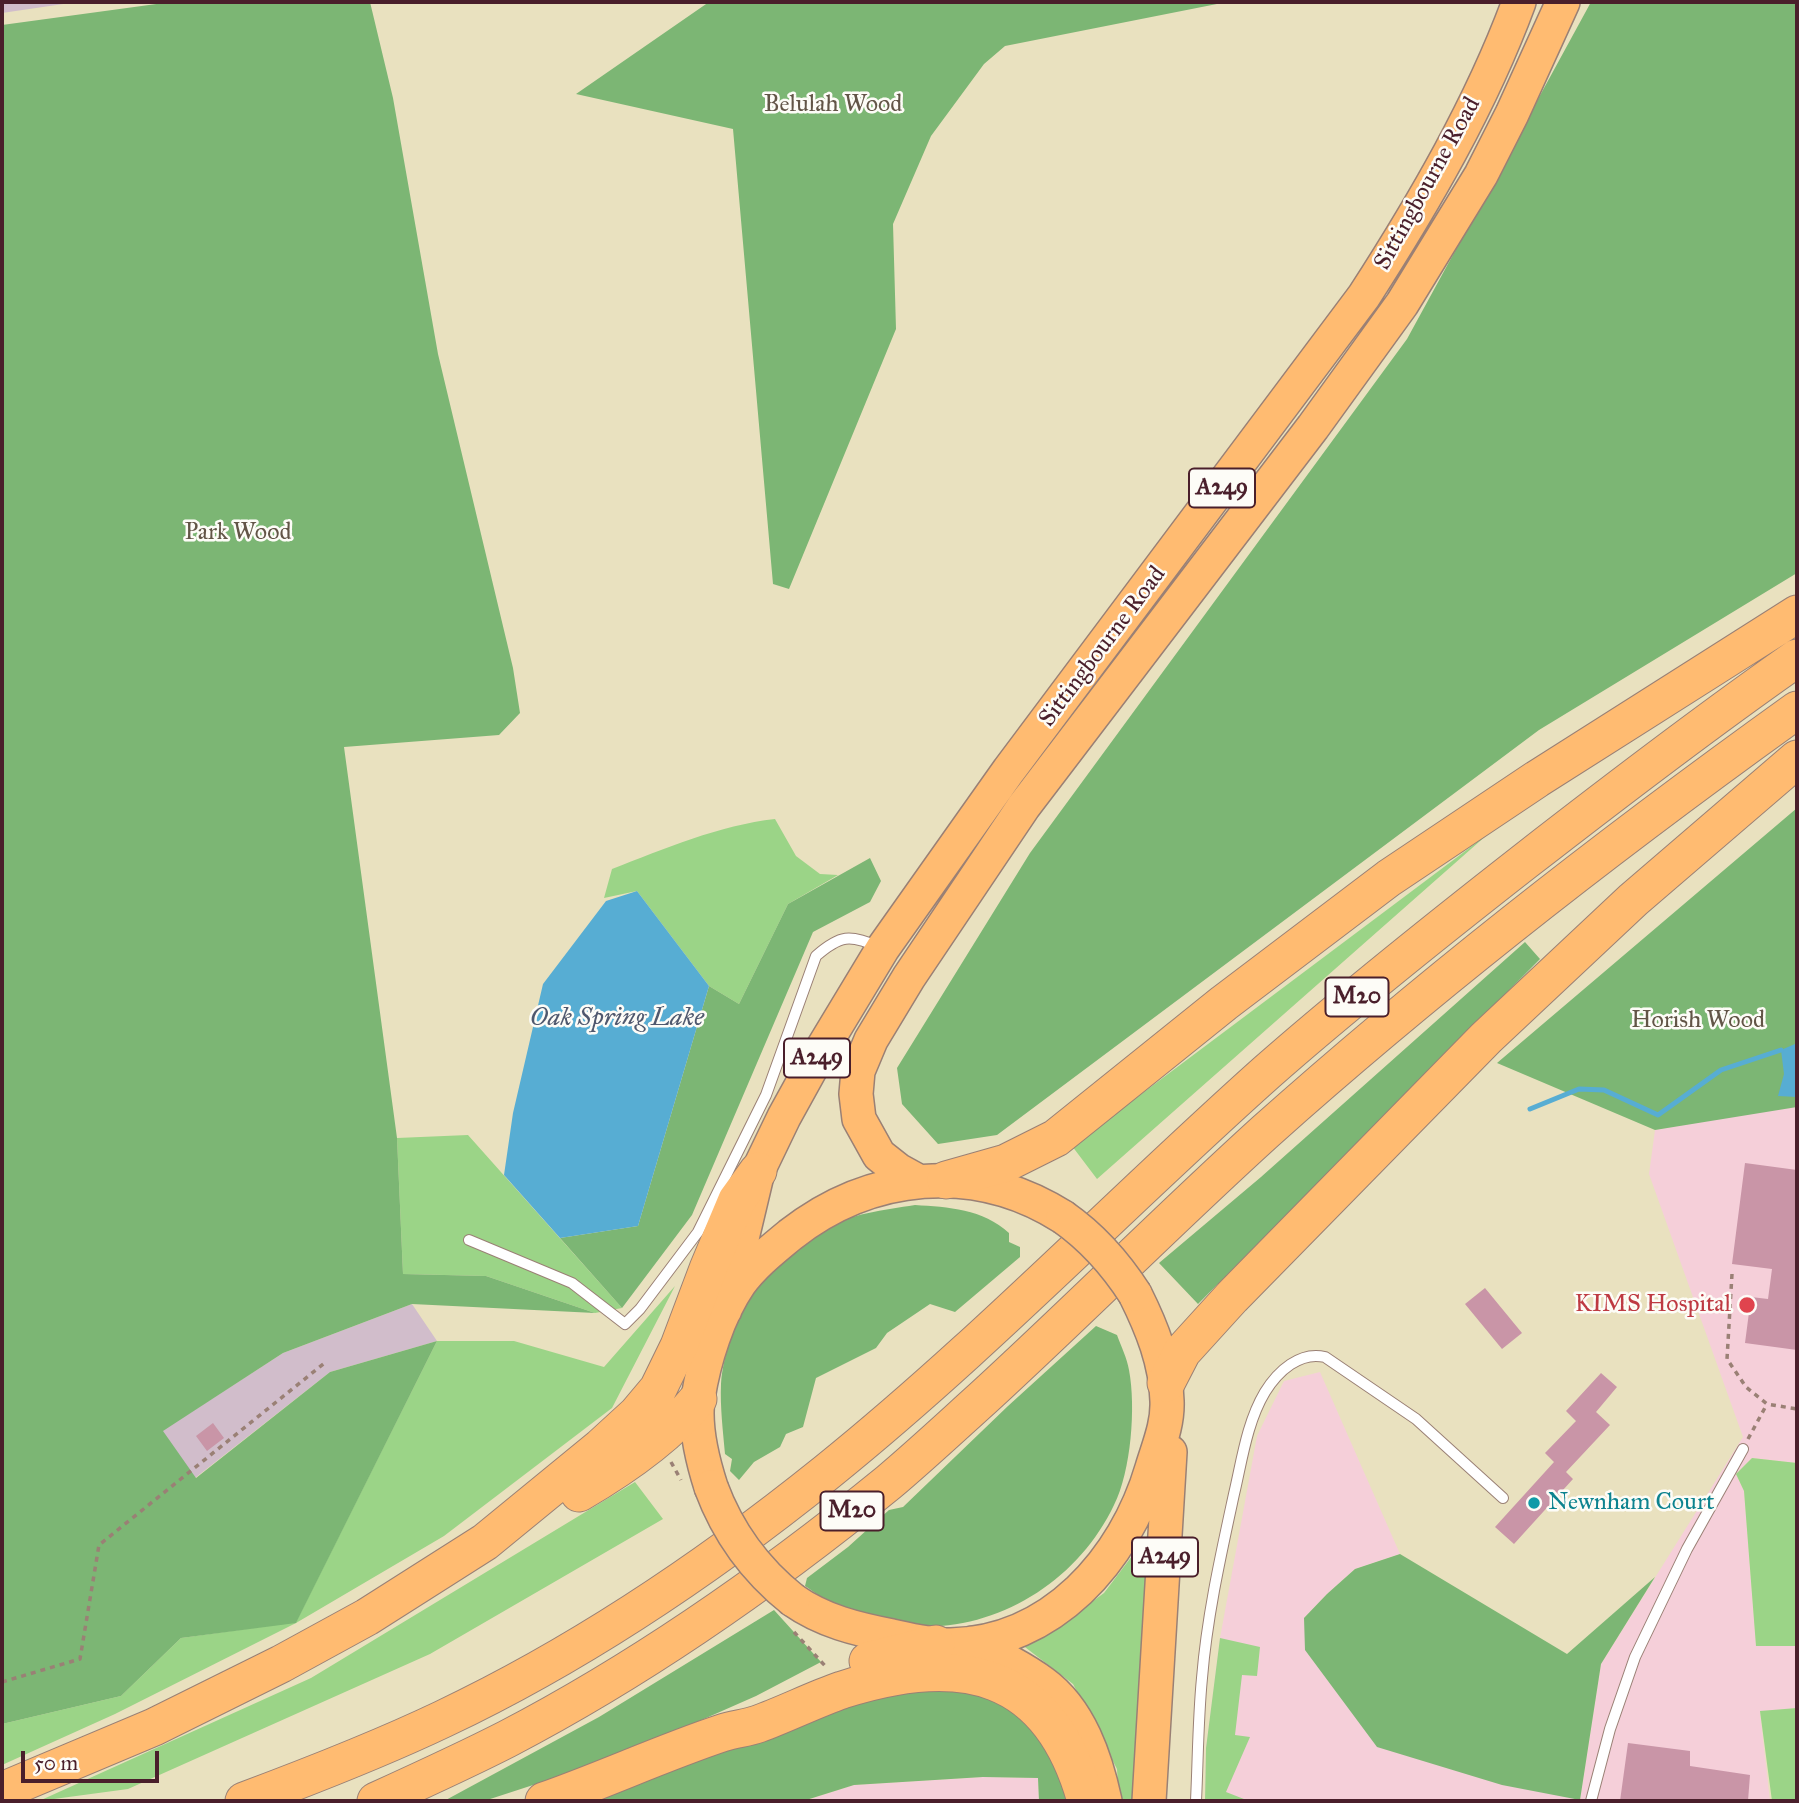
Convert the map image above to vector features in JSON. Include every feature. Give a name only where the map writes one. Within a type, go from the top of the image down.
[{"type":"highway","name":"Sittingbourne Road","points":[[725,1310],[758,1171],[816,1059],[883,948],[1009,770],[1364,296],[1400,240],[1462,128],[1519,2]]},
{"type":"highway","name":"Sittingbourne Road","points":[[932,1180],[898,1170],[879,1155],[859,1119],[856,1080],[871,1040],[909,976],[1024,806],[1402,304],[1480,175],[1512,114],[1563,2]]},
{"type":"highway","points":[[932,1180],[999,1187],[1026,1197],[1088,1235],[1123,1275],[1135,1294],[1157,1344],[1166,1383],[1167,1421],[1142,1499],[1121,1541],[1095,1575],[1068,1601],[1022,1628],[972,1643],[936,1644],[823,1618],[791,1614],[741,1547],[722,1515],[710,1487],[701,1447],[698,1399],[709,1355],[725,1310],[740,1284],[754,1267],[800,1228],[848,1200],[892,1186],[1006,1163],[1056,1138],[1257,977],[1389,878],[1515,793],[1797,614]]},
{"type":"highway","name":"M20","points":[[244,1801],[316,1774],[442,1720],[513,1683],[652,1600],[721,1552],[826,1473],[926,1388],[1270,1069],[1409,953],[1573,824],[1797,657]]},
{"type":"highway","name":"M20","points":[[376,1801],[510,1737],[617,1676],[717,1612],[827,1531],[893,1479],[950,1428],[1264,1133],[1398,1016],[1606,851],[1797,710]]},
{"type":"highway","points":[[1166,1383],[1182,1352],[1231,1297],[1486,1038],[1633,900],[1797,759]]},
{"type":"highway","points":[[2,1791],[153,1727],[281,1664],[395,1601],[485,1542],[601,1447],[653,1396],[679,1346],[733,1209],[758,1171]]},
{"type":"highway","points":[[485,1542],[538,1517],[585,1489],[658,1438],[698,1399]]},
{"type":"highway","name":"A249","points":[[1149,1801],[1170,1452],[1167,1421]]},
{"type":"highway","points":[[972,1643],[1045,1684],[1072,1714],[1096,1760],[1105,1801]]},
{"type":"highway","points":[[723,1733],[831,1673],[936,1644]]},
{"type":"highway","points":[[544,1801],[840,1691],[885,1679],[926,1674],[965,1675],[985,1679],[1020,1693],[1047,1718],[1068,1752],[1077,1769],[1086,1801]]},
{"type":"lane","points":[[469,1240],[572,1283],[625,1324],[640,1309],[698,1232],[766,1095],[816,956],[833,941],[853,938],[883,948]]},
{"type":"lane","points":[[1196,1801],[1198,1722],[1205,1641],[1229,1520],[1255,1412],[1270,1384],[1286,1367],[1304,1357],[1325,1357],[1416,1419],[1503,1497]]},
{"type":"lane","points":[[1591,1801],[1635,1657],[1688,1549],[1743,1449]]},
{"type":"path","points":[[1732,1274],[1727,1359],[1746,1387],[1767,1404],[1797,1409]]},
{"type":"path","points":[[2,1682],[80,1659],[99,1545],[327,1361]]},
{"type":"path","points":[[1743,1449],[1767,1404]]},
{"type":"path","points":[[791,1614],[821,1662]]},
{"type":"shaded area","points":[[2,2],[77,2],[2,13]]},
{"type":"shaded area","points":[[1797,1107],[1797,1463],[1752,1458],[1736,1474],[1744,1491],[1756,1645],[1797,1646],[1797,1708],[1760,1712],[1770,1801],[1205,1801],[1206,1748],[1220,1638],[1257,1436],[1284,1381],[1320,1372],[1400,1554],[1355,1569],[1304,1618],[1580,1800],[1601,1664],[1743,1437],[1649,1174],[1655,1130]]},
{"type":"shaded area","points":[[412,1304],[437,1341],[330,1372],[195,1478],[162,1431],[283,1353]]},
{"type":"shaded area","points":[[983,1777],[1038,1778],[1039,1801],[804,1801],[854,1785]]},
{"type":"green space","name":"Park Wood","points":[[171,2],[370,2],[393,98],[438,354],[513,668],[520,713],[499,735],[344,747],[397,1138],[403,1274],[486,1276],[595,1313],[412,1304],[283,1353],[163,1431],[196,1478],[330,1372],[437,1341],[296,1623],[181,1638],[121,1696],[2,1724],[2,25]]},
{"type":"green space","name":"Belulah Wood","points":[[709,2],[1227,2],[1005,46],[984,64],[931,136],[893,224],[896,329],[789,589],[773,584],[733,129],[576,94]]},
{"type":"green space","points":[[1591,2],[1797,2],[1797,573],[1539,730],[997,1135],[938,1144],[902,1104],[897,1068],[1030,853],[1407,339]]},
{"type":"green space","name":"Horish Wood","points":[[1797,808],[1797,1107],[1655,1130],[1497,1063]]},
{"type":"green space","points":[[775,819],[796,856],[820,874],[838,875],[788,904],[739,1004],[709,986],[637,891],[604,898],[612,869],[713,832]]},
{"type":"green space","points":[[1488,834],[1097,1179],[1072,1146]]},
{"type":"green space","points":[[870,858],[881,881],[870,902],[813,932],[692,1215],[622,1308],[560,1238],[638,1226],[709,986],[739,1004],[788,904]]},
{"type":"green space","points":[[1525,942],[1540,959],[1198,1304],[1159,1263],[1261,1177]]},
{"type":"green space","points":[[468,1135],[622,1308],[595,1313],[486,1276],[403,1274],[397,1138]]},
{"type":"green space","points":[[915,1205],[952,1208],[988,1219],[1009,1233],[1009,1242],[1020,1247],[1020,1257],[955,1312],[930,1304],[887,1333],[876,1348],[816,1378],[803,1427],[786,1434],[780,1447],[754,1462],[739,1480],[730,1471],[732,1459],[725,1454],[721,1384],[731,1338],[753,1294],[784,1257],[822,1229],[856,1216]]},
{"type":"green space","points":[[675,1286],[612,1408],[444,1536],[296,1623],[115,1714],[2,1765],[2,1724],[121,1696],[181,1638],[296,1622],[437,1341],[514,1341],[604,1367]]},
{"type":"green space","points":[[1096,1326],[1117,1335],[1128,1366],[1132,1420],[1128,1457],[1114,1505],[1079,1557],[1057,1578],[1004,1610],[975,1620],[944,1626],[908,1625],[850,1612],[831,1604],[805,1586],[807,1578],[848,1547],[889,1510],[903,1507]]},
{"type":"green space","points":[[1752,1458],[1797,1463],[1797,1646],[1756,1646],[1744,1491],[1736,1474]]},
{"type":"green space","points":[[635,1482],[663,1519],[430,1654],[128,1789],[39,1801],[311,1678]]},
{"type":"green space","points":[[1148,1535],[1143,1707],[1137,1801],[1119,1801],[1117,1769],[1073,1684],[1021,1644],[1059,1626],[1104,1593]]},
{"type":"green space","points":[[1400,1554],[1567,1654],[1655,1577],[1601,1664],[1580,1800],[1502,1785],[1377,1747],[1305,1650],[1304,1618],[1327,1594],[1355,1569]]},
{"type":"green space","points":[[774,1610],[821,1662],[756,1696],[613,1759],[484,1801],[444,1801],[599,1717]]},
{"type":"green space","points":[[1220,1638],[1260,1647],[1257,1676],[1242,1675],[1235,1735],[1250,1737],[1226,1792],[1249,1801],[1205,1801],[1206,1748]]},
{"type":"green space","points":[[942,1689],[982,1694],[1025,1717],[1059,1770],[1066,1801],[1039,1801],[1038,1778],[983,1777],[854,1785],[803,1801],[584,1801],[799,1717],[895,1691]]},
{"type":"green space","points":[[1797,1708],[1797,1801],[1772,1801],[1760,1711]]},
{"type":"water","name":"Oak Spring Lake","points":[[637,891],[709,986],[638,1226],[560,1238],[504,1175],[513,1113],[543,984],[606,901]]},
{"type":"water","points":[[1795,1044],[1797,1097],[1778,1096],[1784,1074],[1781,1050]]},
{"type":"building","points":[[1745,1163],[1797,1170],[1797,1350],[1745,1343],[1751,1297],[1768,1299],[1772,1269],[1732,1264]]},
{"type":"building","points":[[1485,1288],[1522,1333],[1502,1349],[1465,1304]]},
{"type":"building","points":[[1601,1373],[1617,1387],[1596,1412],[1610,1425],[1566,1472],[1573,1479],[1514,1544],[1495,1527],[1554,1462],[1545,1453],[1576,1421],[1566,1411]]},
{"type":"building","points":[[213,1423],[224,1438],[207,1451],[196,1436]]},
{"type":"building","points":[[1628,1743],[1690,1751],[1690,1766],[1750,1775],[1748,1801],[1620,1801]]},
{"type":"waterway","points":[[1530,1109],[1579,1089],[1604,1090],[1658,1115],[1721,1070],[1781,1050]]},
{"type":"place","name":"KIMS Hospital","points":[[1747,1305]]},
{"type":"place","name":"Newnham Court","points":[[1534,1503]]}]
